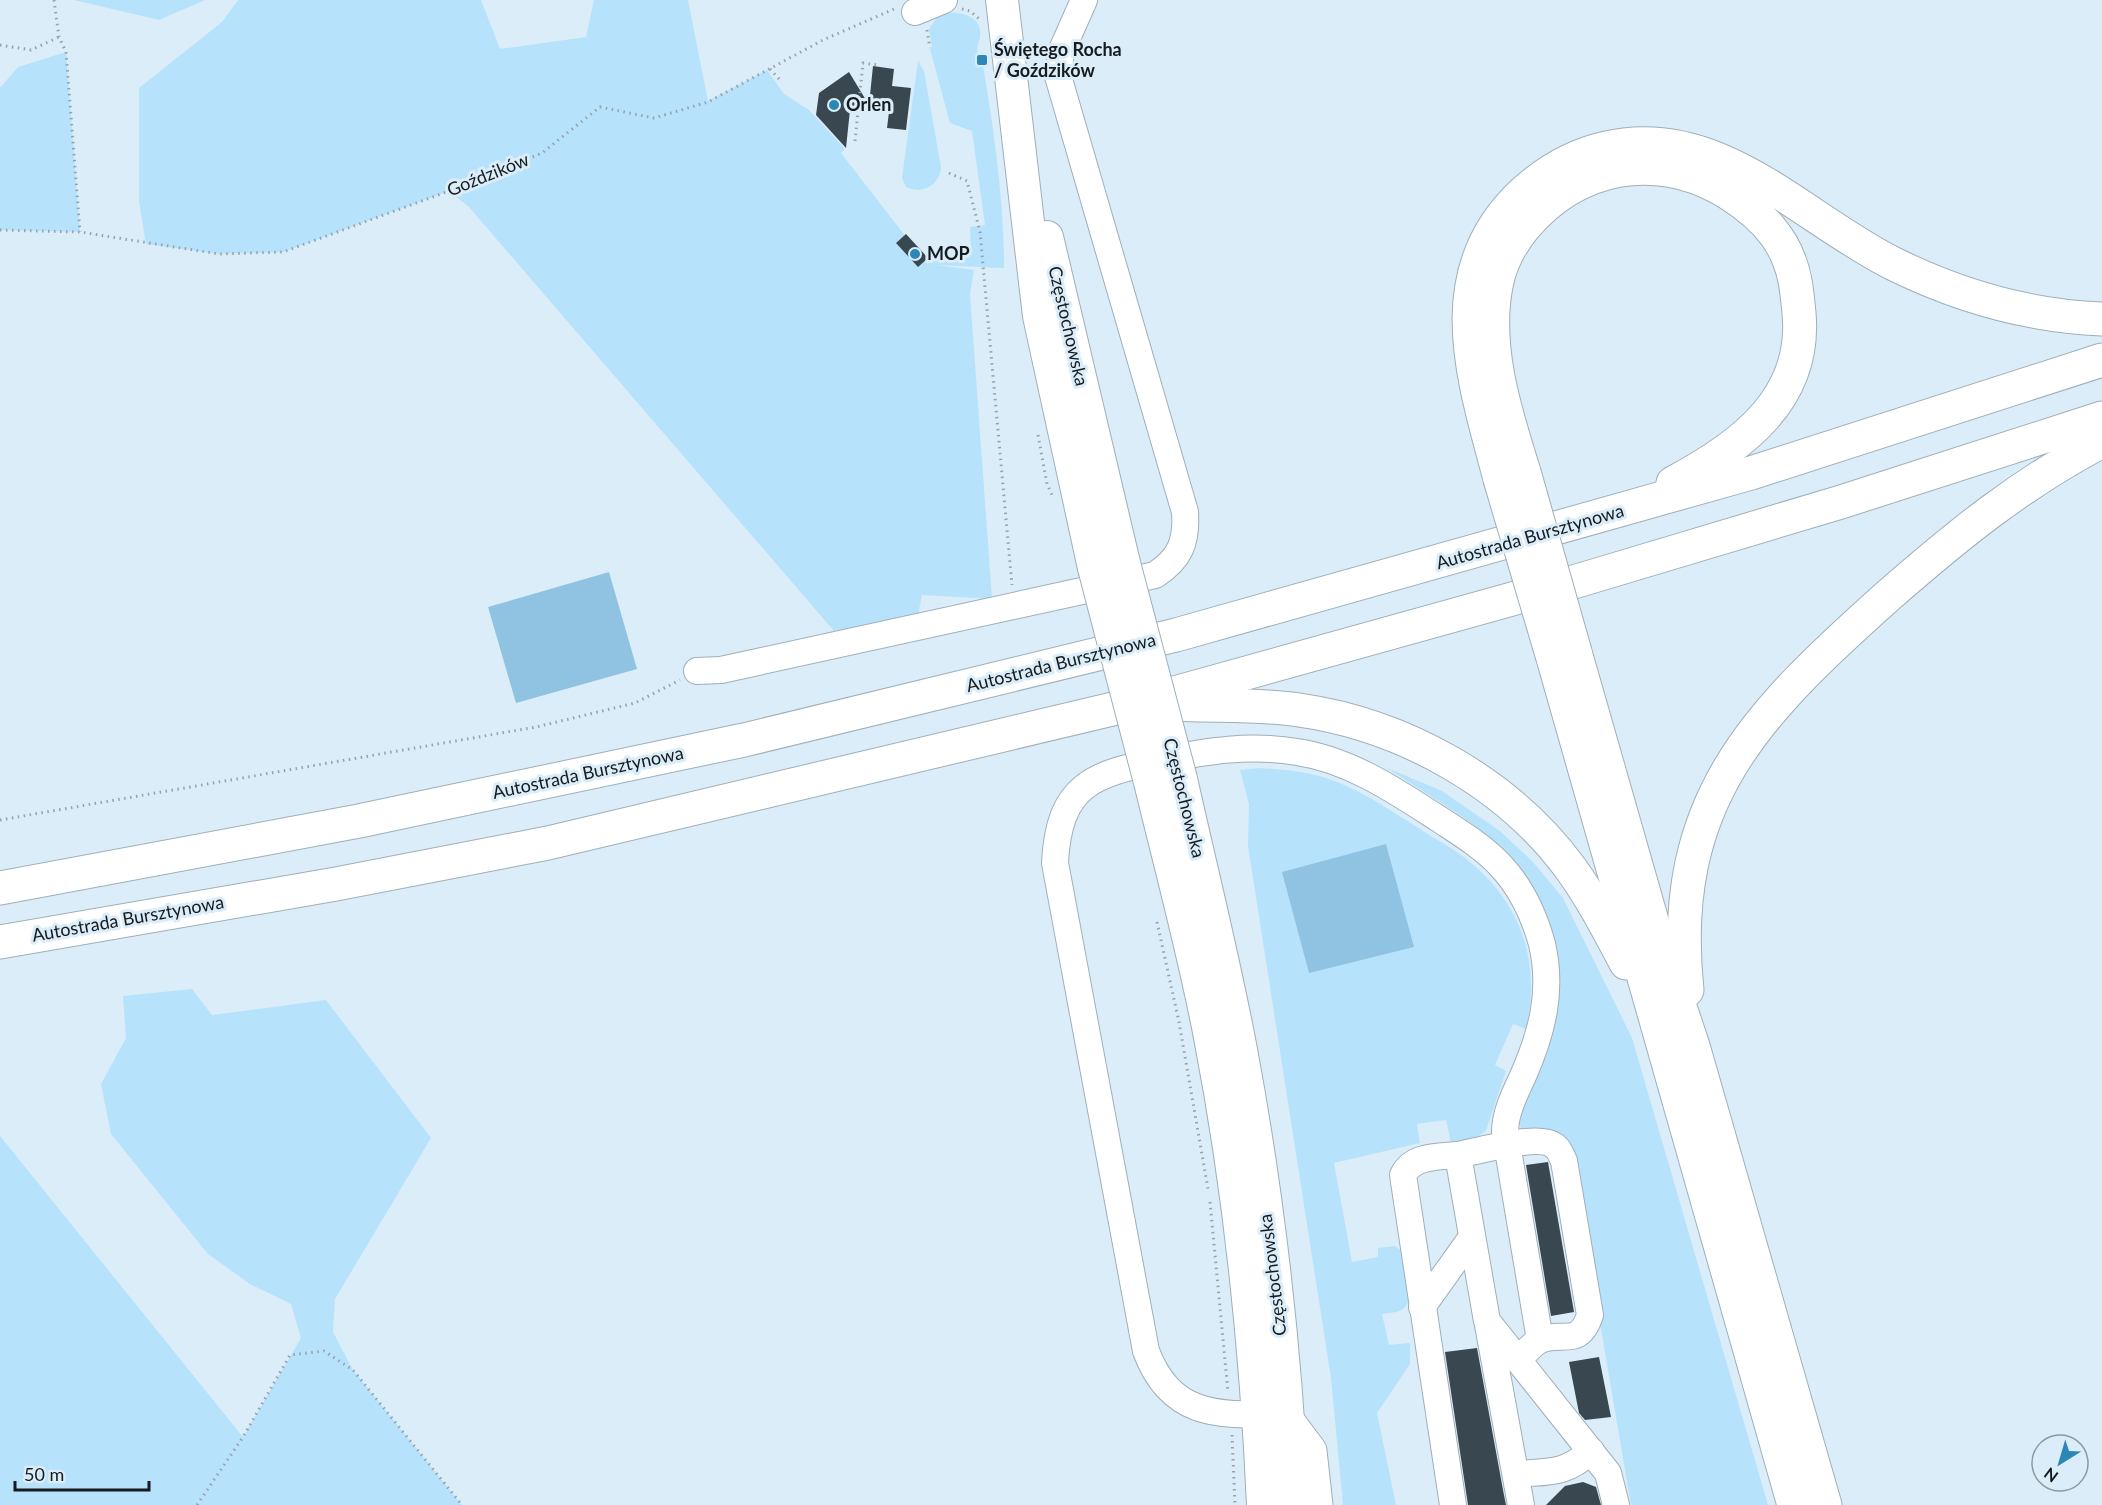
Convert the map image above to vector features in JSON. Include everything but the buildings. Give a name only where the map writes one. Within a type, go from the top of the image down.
[{"type":"highway","points":[[1794,1505],[1656,1019],[1564,655],[1512,475],[1474,378],[1469,347],[1471,291],[1476,263],[1491,231],[1515,201],[1538,179],[1592,151],[1618,145],[1671,144],[1719,158],[1762,182],[1864,247],[1939,284],[2018,310],[2065,317],[2102,319]]},
{"type":"highway","points":[[1512,475],[1505,406],[1495,352],[1493,305],[1505,257],[1535,215],[1561,193],[1591,178],[1643,168],[1675,169],[1706,180],[1733,195],[1759,215],[1788,257],[1797,283],[1800,325],[1794,365],[1767,415],[1748,435],[1700,469],[1621,511]]},
{"type":"highway","name":"Autostrada Bursztynowa","points":[[0,888],[359,821],[744,740],[1176,635],[1751,473],[2102,360]]},
{"type":"highway","name":"Autostrada Bursztynowa","points":[[0,942],[336,884],[548,843],[1142,702],[1588,578],[1861,495],[2102,418]]},
{"type":"highway","points":[[1693,1046],[1684,962],[1689,878],[1701,828],[1719,783],[1741,746],[1767,712],[1803,674],[1954,537],[2036,478],[2102,441]]},
{"type":"highway","points":[[1564,655],[1693,1046],[1825,1505]]},
{"type":"highway","points":[[1142,702],[1205,707],[1261,706],[1335,716],[1409,741],[1467,774],[1509,804],[1570,868],[1609,932],[1656,1019]]},
{"type":"highway","points":[[1267,1416],[1310,1451],[1316,1505]]},
{"type":"main road","name":"Częstochowska","points":[[1002,0],[1015,102],[1109,566],[1166,783],[1241,1051],[1263,1184],[1267,1416],[1263,1505]]},
{"type":"main road","name":"Częstochowska","points":[[1267,1416],[1293,1505]]},
{"type":"lane","points":[[915,12],[944,0]]},
{"type":"lane","points":[[697,671],[721,670],[1014,608],[1155,575],[1178,556],[1186,528],[1185,512],[1058,75],[1061,52],[1084,0]]},
{"type":"lane","points":[[1267,1416],[1200,1409],[1178,1396],[1154,1372],[1146,1351],[1055,863],[1057,833],[1067,807],[1078,792],[1094,779],[1114,770],[1207,751],[1241,747],[1297,752],[1362,771],[1483,848],[1515,883],[1528,906],[1542,945],[1546,968],[1547,997],[1542,1026],[1505,1124],[1540,1340]]},
{"type":"lane","points":[[1453,1505],[1403,1175],[1408,1165],[1419,1160],[1544,1141],[1559,1151],[1564,1161],[1590,1309],[1588,1322],[1577,1335],[1540,1340],[1518,1359]]},
{"type":"lane","points":[[1458,1155],[1521,1505]]},
{"type":"lane","points":[[1422,1307],[1472,1237]]},
{"type":"lane","points":[[1487,1321],[1608,1473],[1616,1505]]},
{"type":"lane","points":[[1517,1474],[1563,1470],[1576,1464],[1591,1451]]},
{"type":"path","points":[[54,0],[58,37],[66,52],[80,232]]},
{"type":"path","name":"Goździków","points":[[0,230],[80,232],[219,254],[283,252],[449,191],[542,153],[600,107],[654,118],[708,102],[823,40],[894,9],[915,12]]},
{"type":"path","points":[[0,45],[32,50],[58,37]]},
{"type":"path","points":[[855,141],[863,63],[878,65]]},
{"type":"path","points":[[770,69],[780,80]]},
{"type":"path","points":[[949,174],[967,181],[980,232],[1014,608]]},
{"type":"path","points":[[0,820],[536,727],[635,703],[697,671]]},
{"type":"path","points":[[1157,919],[1179,1022],[1210,1197],[1267,1416],[1235,1505]]},
{"type":"path","points":[[197,1505],[243,1437],[290,1356],[324,1351],[353,1370],[462,1505]]},
{"type":"shaded area","points":[[74,0],[205,0],[159,20]]},
{"type":"shaded area","points":[[238,0],[481,0],[500,49],[586,37],[594,0],[688,0],[708,101],[767,70],[784,94],[809,110],[845,149],[841,153],[927,264],[933,258],[971,249],[970,227],[985,225],[972,131],[950,123],[930,49],[932,48],[929,29],[939,14],[961,14],[974,20],[979,25],[978,60],[983,65],[998,166],[1004,268],[936,265],[974,270],[970,294],[992,599],[922,595],[918,615],[834,631],[469,207],[449,191],[283,252],[219,254],[146,244],[139,201],[139,88],[222,22]]},
{"type":"shaded area","points":[[66,52],[80,232],[0,230],[0,88],[18,67]]},
{"type":"shaded area","points":[[918,61],[924,71],[941,167],[934,183],[918,190],[906,187],[902,178]]},
{"type":"shaded area","points":[[609,572],[637,669],[516,703],[488,607]]},
{"type":"shaded area","points":[[1385,767],[1442,791],[1500,831],[1533,862],[1563,898],[1632,1038],[1768,1505],[1631,1505],[1571,1153],[1522,1130],[1519,1124],[1520,1110],[1547,1049],[1558,1000],[1557,953],[1550,930],[1540,906],[1525,882],[1493,841],[1475,826]]},
{"type":"shaded area","points":[[1260,768],[1300,772],[1351,788],[1458,853],[1488,879],[1503,897],[1515,916],[1529,958],[1530,1005],[1526,1029],[1513,1024],[1495,1065],[1506,1071],[1486,1131],[1475,1138],[1451,1143],[1446,1120],[1417,1124],[1420,1143],[1334,1163],[1352,1262],[1378,1257],[1378,1248],[1395,1246],[1405,1253],[1408,1267],[1410,1292],[1406,1306],[1399,1311],[1382,1314],[1389,1345],[1410,1343],[1410,1364],[1377,1413],[1396,1505],[1343,1505],[1331,1378],[1248,846],[1249,804],[1240,770]]},
{"type":"shaded area","points":[[1386,844],[1414,947],[1309,973],[1282,872]]},
{"type":"shaded area","points":[[192,989],[212,1015],[326,1000],[431,1138],[335,1299],[333,1332],[353,1370],[462,1505],[0,1505],[0,1136],[243,1437],[301,1338],[291,1304],[250,1284],[208,1254],[111,1134],[101,1084],[126,1038],[123,996]]},
{"type":"place","name":"Świętego Rocha / Goździków","points":[[982,60]]},
{"type":"place","name":"Orlen","points":[[834,105]]},
{"type":"place","name":"MOP","points":[[915,254]]}]
